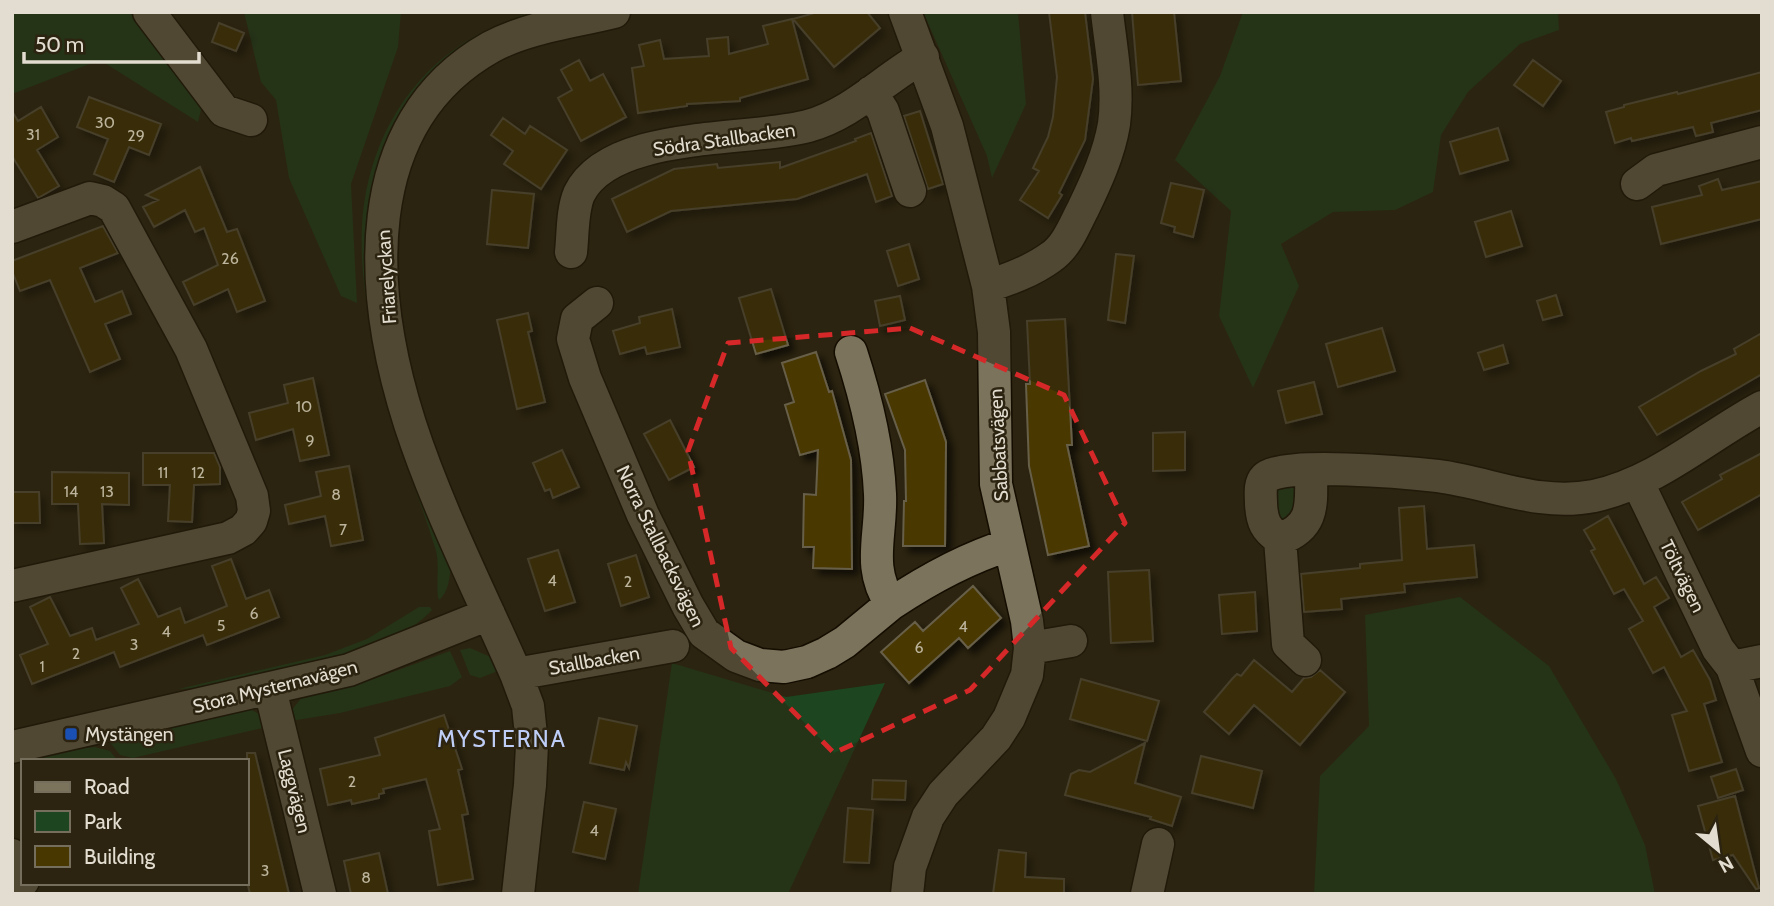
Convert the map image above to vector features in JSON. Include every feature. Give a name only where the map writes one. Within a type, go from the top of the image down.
[{"type":"street","points":[[149,12],[224,111],[251,120]]},
{"type":"street","name":"Friarelyckan","points":[[518,894],[530,785],[532,745],[528,706],[424,463],[410,422],[395,366],[386,312],[380,243],[394,163],[417,118],[447,80],[461,67],[506,40],[614,12]]},
{"type":"street","name":"Sabbatsvägen","points":[[905,12],[947,126],[988,286],[994,332],[996,484],[1027,621],[1030,648],[1027,675],[1009,719],[979,757],[943,794],[928,817],[910,867],[907,894]]},
{"type":"street","points":[[988,286],[1032,269],[1053,257],[1067,241],[1098,177],[1114,121],[1115,82],[1107,12]]},
{"type":"street","name":"Södra Stallbacken","points":[[570,252],[579,194],[587,182],[607,166],[632,153],[652,148],[809,126],[834,116],[923,57]]},
{"type":"street","points":[[871,92],[883,111],[910,191]]},
{"type":"street","points":[[1637,184],[1656,170],[1762,142]]},
{"type":"street","points":[[12,227],[90,198],[103,201],[114,208],[191,349],[241,466],[252,496],[254,511],[248,526],[228,538],[12,586]]},
{"type":"street","name":"Norra Stallbacksvägen","points":[[597,303],[578,319],[573,339],[585,378],[643,515],[688,606],[704,634],[719,646],[760,664],[784,667],[807,662],[845,642],[913,589],[988,551],[1009,545]]},
{"type":"street","points":[[851,352],[859,375],[875,447],[880,496],[876,570],[891,604]]},
{"type":"street","points":[[1305,660],[1288,644],[1280,539],[1265,527],[1262,517],[1262,483],[1273,473],[1366,470],[1440,476],[1519,495],[1552,499],[1594,496],[1638,483],[1762,407]]},
{"type":"street","points":[[1280,539],[1300,528],[1311,510],[1311,470]]},
{"type":"street","name":"Töltvägen","points":[[1638,483],[1719,650],[1747,664],[1762,751]]},
{"type":"street","name":"Stora Mysternavägen","points":[[12,747],[349,670],[489,614]]},
{"type":"street","points":[[1030,648],[1071,641]]},
{"type":"street","name":"Stallbacken","points":[[516,674],[673,646]]},
{"type":"street","name":"Laggvägen","points":[[270,689],[320,894]]},
{"type":"street","points":[[1147,894],[1158,844]]},
{"type":"street","points":[[12,855],[21,877]]},
{"type":"highlighted area","points":[[910,328],[1064,395],[1125,523],[970,690],[834,753],[731,648],[688,451],[728,343]]},
{"type":"green space","points":[[12,12],[132,12],[202,106],[198,122],[100,60],[12,94]]},
{"type":"green space","points":[[244,12],[401,12],[398,47],[351,184],[357,303],[341,296],[289,178],[276,100],[261,82]]},
{"type":"green space","points":[[533,12],[557,12],[404,112],[381,164],[374,191],[370,220],[451,563],[447,588],[439,600],[436,551],[388,410],[370,329],[362,244],[367,187],[377,152],[392,119],[412,90],[436,64],[464,42],[497,25]]},
{"type":"green space","points":[[923,12],[1018,12],[1026,104],[992,178],[987,156]]},
{"type":"green space","points":[[1243,12],[1558,12],[1559,30],[1520,44],[1468,92],[1441,135],[1433,192],[1395,210],[1333,212],[1281,244],[1299,286],[1253,388],[1219,316],[1231,211],[1175,160],[1220,76]]},
{"type":"green space","points":[[1296,481],[1302,506],[1276,528],[1276,483]]},
{"type":"green space","points":[[1460,597],[1549,666],[1616,779],[1645,845],[1655,894],[1314,894],[1320,776],[1369,726],[1365,615]]},
{"type":"green space","points":[[419,607],[430,607],[432,610],[412,627],[356,653],[259,677],[202,688],[178,689],[325,655],[367,639]]},
{"type":"green space","points":[[470,648],[493,658],[498,671],[480,678],[470,675],[460,650]]},
{"type":"green space","points":[[450,651],[462,677],[450,686],[340,713],[291,721],[291,711],[302,697],[371,680]]},
{"type":"green space","points":[[672,663],[786,697],[885,683],[788,894],[638,894]]},
{"type":"green space","points":[[250,709],[265,717],[267,727],[133,758],[120,755],[108,740]]},
{"type":"green space","points":[[95,747],[110,751],[116,759],[27,759],[36,752]]},
{"type":"building","points":[[818,12],[867,12],[880,28],[834,67],[793,19]]},
{"type":"building","points":[[1049,12],[1085,12],[1093,79],[1085,140],[1059,193],[1062,195],[1048,218],[1020,200],[1039,171],[1033,168],[1048,137],[1053,117],[1057,77]]},
{"type":"building","points":[[1132,12],[1174,12],[1181,81],[1138,85]]},
{"type":"building","points":[[792,19],[808,79],[740,98],[740,101],[687,104],[638,113],[632,68],[644,66],[639,45],[660,40],[664,59],[709,56],[707,39],[728,37],[729,54],[768,44],[763,26]]},
{"type":"building","points":[[219,23],[244,33],[236,51],[212,42]]},
{"type":"building","points":[[579,60],[590,81],[603,74],[626,117],[581,141],[558,98],[572,90],[561,70]]},
{"type":"building","points":[[1533,60],[1561,81],[1543,106],[1514,85]]},
{"type":"building","points":[[1762,72],[1762,110],[1711,123],[1713,132],[1696,136],[1693,127],[1615,143],[1606,112],[1624,105]]},
{"type":"building","points":[[89,97],[161,124],[149,155],[129,147],[114,182],[94,174],[108,139],[77,127]]},
{"type":"building","points":[[41,107],[58,137],[37,150],[59,186],[38,198],[12,156],[12,111],[18,121]]},
{"type":"building","points":[[920,111],[943,184],[928,189],[904,116]]},
{"type":"building","points":[[503,118],[525,134],[530,126],[567,150],[541,189],[504,164],[513,151],[491,135]]},
{"type":"building","points":[[1498,128],[1508,160],[1460,174],[1450,142]]},
{"type":"building","points":[[871,133],[892,196],[876,202],[867,174],[797,199],[671,211],[627,232],[612,199],[674,169],[717,164],[718,168],[780,162],[780,168]]},
{"type":"building","points":[[200,167],[227,232],[237,229],[265,301],[237,312],[228,289],[194,305],[183,282],[218,265],[204,228],[195,232],[185,210],[154,227],[143,207],[158,200],[146,195]]},
{"type":"building","points":[[1718,179],[1722,190],[1762,181],[1762,219],[1661,244],[1652,207],[1702,195],[1699,186]]},
{"type":"building","points":[[1171,183],[1204,190],[1193,237],[1174,232],[1175,227],[1161,223]]},
{"type":"building","points":[[492,190],[534,194],[528,248],[487,244]]},
{"type":"building","points":[[1511,211],[1522,246],[1486,257],[1475,222]]},
{"type":"building","points":[[103,226],[118,253],[80,268],[95,302],[122,291],[131,314],[105,324],[120,359],[90,372],[50,280],[20,291],[12,271],[12,261]]},
{"type":"building","points":[[909,244],[919,279],[898,286],[887,251]]},
{"type":"building","points":[[1116,254],[1134,256],[1125,323],[1108,320]]},
{"type":"building","points":[[771,289],[788,345],[756,354],[739,298]]},
{"type":"building","points":[[1556,295],[1562,315],[1543,320],[1537,301]]},
{"type":"building","points":[[900,296],[905,320],[880,326],[875,301]]},
{"type":"building","points":[[672,309],[680,347],[647,354],[645,347],[620,354],[613,331],[640,323],[639,317]]},
{"type":"building","points":[[528,313],[532,331],[528,332],[545,402],[517,409],[497,320]]},
{"type":"building","points":[[1065,319],[1072,445],[1067,445],[1089,546],[1048,555],[1029,466],[1026,384],[1030,384],[1027,321]]},
{"type":"building","points":[[1382,328],[1395,371],[1338,387],[1326,344]]},
{"type":"building","points":[[1762,333],[1762,374],[1657,435],[1639,407],[1736,354],[1734,349]]},
{"type":"building","points":[[1503,345],[1508,363],[1484,370],[1478,353]]},
{"type":"building","points":[[816,352],[829,392],[832,391],[851,460],[852,569],[813,568],[814,547],[803,547],[804,494],[816,495],[818,450],[800,455],[785,405],[794,402],[782,363]]},
{"type":"building","points":[[313,378],[329,455],[300,461],[293,429],[256,440],[249,413],[288,403],[284,385]]},
{"type":"building","points":[[925,380],[946,442],[945,546],[903,546],[905,450],[885,394]]},
{"type":"building","points":[[1314,382],[1322,414],[1286,423],[1278,391]]},
{"type":"building","points":[[670,420],[694,467],[669,480],[644,434]]},
{"type":"building","points":[[1185,432],[1185,470],[1153,471],[1153,433]]},
{"type":"building","points":[[562,450],[579,487],[553,498],[550,489],[545,491],[533,463]]},
{"type":"building","points":[[143,453],[214,453],[220,467],[220,484],[194,485],[192,522],[168,521],[170,485],[143,485]]},
{"type":"building","points":[[1762,453],[1762,494],[1698,530],[1682,502],[1722,479],[1720,475]]},
{"type":"building","points":[[349,466],[363,540],[331,546],[325,516],[289,524],[285,505],[321,496],[316,472]]},
{"type":"building","points":[[52,472],[129,473],[129,505],[102,504],[104,543],[80,544],[78,504],[52,504]]},
{"type":"building","points":[[12,492],[39,492],[40,523],[12,523]]},
{"type":"building","points":[[1424,506],[1427,549],[1474,545],[1477,577],[1404,584],[1405,592],[1341,599],[1342,609],[1304,612],[1301,574],[1360,568],[1360,564],[1402,560],[1399,508]]},
{"type":"building","points":[[1608,516],[1644,584],[1656,577],[1669,598],[1654,607],[1681,657],[1693,650],[1710,680],[1716,700],[1704,704],[1722,762],[1689,771],[1672,715],[1687,711],[1664,667],[1653,673],[1629,629],[1643,621],[1624,589],[1614,594],[1591,551],[1595,549],[1584,530]]},
{"type":"building","points":[[558,550],[575,602],[545,611],[528,559]]},
{"type":"building","points":[[636,555],[649,597],[621,606],[608,564]]},
{"type":"building","points":[[231,559],[246,599],[269,590],[279,617],[207,645],[203,635],[120,667],[114,652],[32,684],[20,655],[48,644],[30,607],[50,597],[70,636],[92,628],[96,640],[139,624],[121,588],[138,579],[158,617],[180,608],[185,623],[227,606],[212,566]]},
{"type":"building","points":[[1149,570],[1153,641],[1111,643],[1108,572]]},
{"type":"building","points":[[973,586],[1001,618],[968,648],[959,638],[909,683],[881,652],[915,622],[923,631]]},
{"type":"building","points":[[1255,592],[1257,631],[1222,634],[1219,595]]},
{"type":"building","points":[[1254,660],[1292,692],[1304,678],[1311,677],[1320,670],[1345,692],[1300,745],[1254,705],[1229,734],[1204,712],[1232,679],[1237,674],[1241,676]]},
{"type":"building","points":[[1081,679],[1159,701],[1147,741],[1070,719]]},
{"type":"building","points":[[444,715],[462,769],[458,770],[468,814],[462,815],[473,879],[438,885],[429,831],[440,829],[426,779],[383,789],[384,793],[379,794],[379,798],[352,804],[351,800],[328,805],[320,769],[380,755],[375,738]]},
{"type":"building","points":[[599,718],[637,726],[629,768],[626,762],[624,770],[590,763]]},
{"type":"building","points":[[1145,743],[1135,783],[1181,797],[1172,826],[1150,819],[1151,817],[1065,795],[1071,774],[1079,770],[1090,772]]},
{"type":"building","points":[[247,753],[255,753],[289,894],[250,894]]},
{"type":"building","points":[[1201,756],[1262,771],[1253,808],[1192,793]]},
{"type":"building","points":[[1736,769],[1743,790],[1718,798],[1711,777]]},
{"type":"building","points":[[873,780],[906,781],[905,800],[872,799]]},
{"type":"building","points":[[1735,796],[1759,888],[1756,889],[1733,855],[1713,860],[1698,806]]},
{"type":"building","points":[[584,802],[616,809],[605,859],[573,852]]},
{"type":"building","points":[[848,808],[873,810],[869,863],[844,862]]},
{"type":"building","points":[[999,850],[1026,853],[1025,877],[1064,879],[1064,894],[993,894]]},
{"type":"building","points":[[379,853],[388,894],[351,894],[344,861]]},
{"type":"place","name":"Mystängen","points":[[71,734]]},
{"type":"district","name":"MYSTERNA","points":[[502,739]]}]
